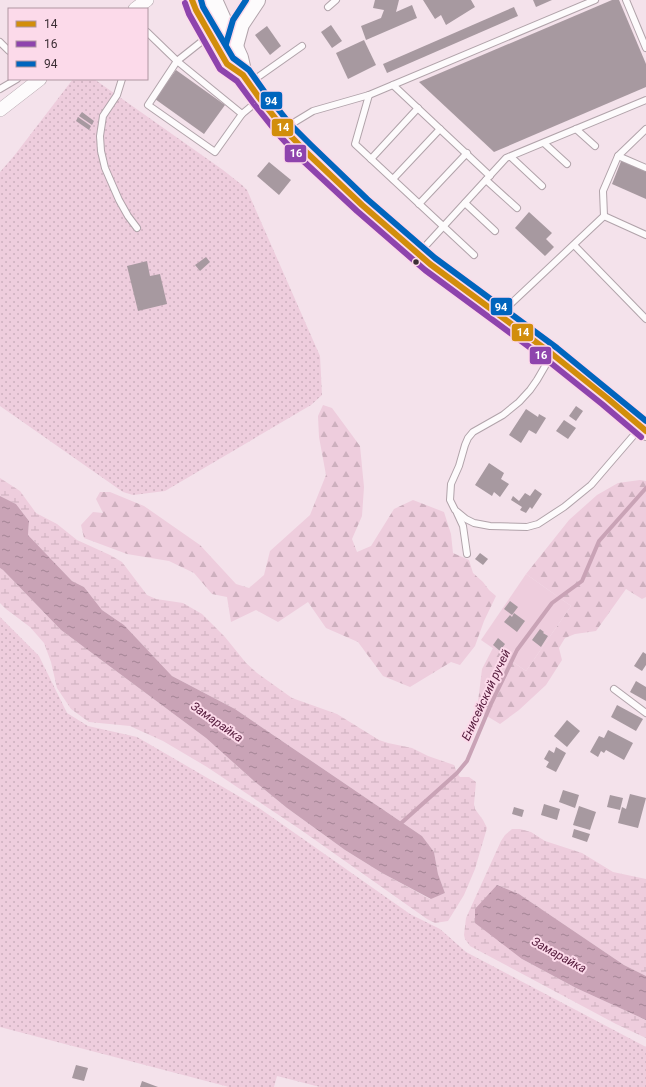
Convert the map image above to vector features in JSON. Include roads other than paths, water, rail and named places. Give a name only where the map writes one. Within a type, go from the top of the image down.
[{"type":"street","points":[[136,8],[147,0]]},
{"type":"street","points":[[192,0],[196,10],[227,64],[246,79]]},
{"type":"street","points":[[213,0],[234,46],[246,79],[284,129],[305,151],[348,192],[418,253],[552,354],[643,429]]},
{"type":"street","points":[[234,46],[240,24],[256,0]]},
{"type":"street","points":[[0,110],[37,80]]},
{"type":"lane","points":[[328,7],[336,0]]},
{"type":"lane","points":[[284,129],[313,111],[370,95],[595,0]]},
{"type":"lane","points":[[626,0],[646,48]]},
{"type":"lane","points":[[148,33],[176,61],[242,114]]},
{"type":"lane","points":[[211,37],[201,42],[176,61],[148,105],[215,152],[242,114],[260,99]]},
{"type":"lane","points":[[0,42],[8,50]]},
{"type":"lane","points":[[246,79],[302,46]]},
{"type":"lane","points":[[0,89],[15,80]]},
{"type":"lane","points":[[122,80],[117,95],[103,116],[100,136],[101,151],[105,168],[119,200],[137,228]]},
{"type":"lane","points":[[393,85],[467,154],[517,208]]},
{"type":"lane","points":[[370,95],[355,144],[474,255]]},
{"type":"lane","points":[[418,253],[506,158],[646,100]]},
{"type":"lane","points":[[371,159],[418,108]]},
{"type":"lane","points":[[393,179],[440,129]]},
{"type":"lane","points":[[576,129],[594,146]]},
{"type":"lane","points":[[499,315],[604,216],[603,191],[618,156],[646,129]]},
{"type":"lane","points":[[544,143],[567,164]]},
{"type":"lane","points":[[419,204],[467,154]]},
{"type":"lane","points":[[618,156],[646,168]]},
{"type":"lane","points":[[510,157],[542,186]]},
{"type":"lane","points":[[465,203],[495,231]]},
{"type":"lane","points":[[604,216],[646,235]]},
{"type":"lane","points":[[574,244],[646,319]]},
{"type":"lane","points":[[466,554],[463,526],[450,500],[451,484],[459,466],[468,438],[473,432],[503,415],[519,402],[537,380],[552,354]]},
{"type":"lane","points":[[455,510],[466,519],[482,525],[527,527],[538,524],[564,507],[591,485],[643,429]]},
{"type":"lane","points":[[614,689],[646,712]]},
{"type":"water","name":"Замарайка","points":[[0,496],[16,504],[29,521],[28,535],[72,581],[84,587],[102,610],[124,625],[172,676],[235,709],[422,836],[434,852],[438,874],[445,893],[431,899],[382,873],[345,850],[287,808],[206,738],[61,630],[0,568]]},
{"type":"water","name":"Замарайка","points":[[497,885],[519,894],[624,965],[646,976],[646,1020],[576,988],[522,959],[475,923],[475,909]]},
{"type":"waterway","name":"Енисейский ручей","points":[[399,825],[457,773],[467,761],[491,704],[517,650],[552,603],[582,581],[599,541],[646,488]]}]
